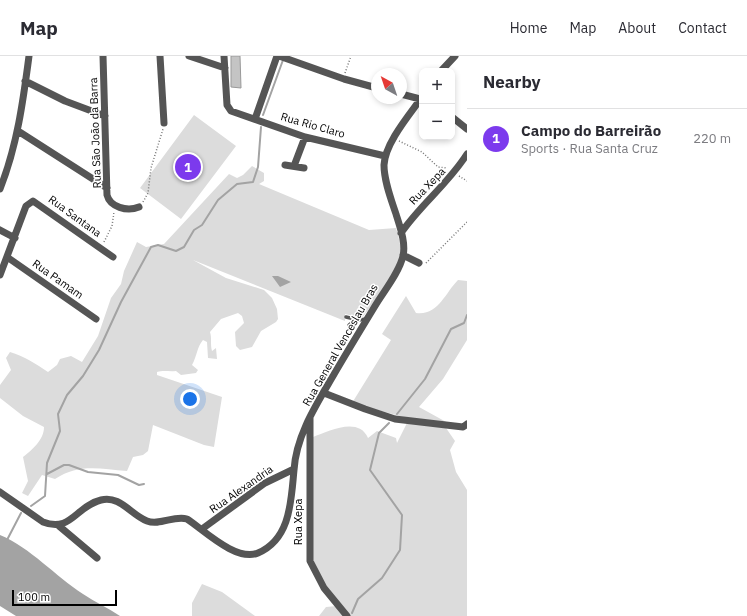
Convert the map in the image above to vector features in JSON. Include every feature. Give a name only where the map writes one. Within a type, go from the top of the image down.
[{"type":"street","points":[[0,189],[11,162],[18,131],[29,56]]},
{"type":"street","name":"Rua São João da Barra","points":[[103,56],[107,188],[109,201],[114,206]]},
{"type":"street","points":[[160,56],[164,123]]},
{"type":"street","points":[[189,56],[225,68],[224,56]]},
{"type":"street","points":[[255,119],[278,56],[344,79],[371,86]]},
{"type":"street","points":[[444,68],[455,56]]},
{"type":"street","name":"Rua Rio Claro","points":[[225,68],[227,105],[235,113],[305,137],[386,156]]},
{"type":"street","points":[[25,81],[65,101],[105,116]]},
{"type":"street","points":[[407,95],[419,98]]},
{"type":"street","points":[[386,156],[394,138],[419,101]]},
{"type":"street","points":[[455,119],[467,129]]},
{"type":"street","points":[[18,131],[107,188]]},
{"type":"street","points":[[294,166],[305,137]]},
{"type":"street","name":"Rua Xepa","points":[[402,233],[421,208],[455,174],[467,154]]},
{"type":"street","name":"Rua General Venceslau Bras","points":[[59,526],[93,503],[109,500],[118,502],[149,522],[182,518],[202,529],[230,549],[243,554],[256,554],[269,547],[278,538],[289,514],[294,486],[294,469],[304,428],[367,318],[393,276],[403,255],[402,233],[385,175],[386,156]]},
{"type":"street","points":[[285,165],[304,168]]},
{"type":"street","name":"Rua Santana","points":[[15,238],[26,206],[30,202],[36,202],[113,257]]},
{"type":"street","points":[[114,206],[130,208],[138,207]]},
{"type":"street","points":[[0,230],[15,238],[0,275]]},
{"type":"street","points":[[403,255],[419,263]]},
{"type":"street","name":"Rua Pamam","points":[[7,257],[96,319]]},
{"type":"street","points":[[324,393],[395,419],[465,425]]},
{"type":"street","name":"Rua Xepa","points":[[310,417],[310,561],[324,588],[347,616]]},
{"type":"street","name":"Rua Alexandria","points":[[202,529],[265,483],[294,469]]},
{"type":"street","points":[[0,492],[43,522],[59,526],[97,558]]},
{"type":"lane","points":[[346,317],[354,320],[367,318]]},
{"type":"lane","points":[[350,326],[354,320]]},
{"type":"path","points":[[344,79],[351,56]]},
{"type":"path","points":[[138,207],[148,193],[151,168],[164,123]]},
{"type":"path","points":[[394,138],[422,152],[438,167],[448,168],[467,181]]},
{"type":"path","name":"Rua Santana","points":[[101,248],[112,226],[114,206]]},
{"type":"path","points":[[419,263],[425,263],[430,259],[467,222]]},
{"type":"shaded area","points":[[194,115],[236,146],[181,219],[140,188]]},
{"type":"shaded area","points":[[252,166],[264,173],[264,181],[259,184],[369,230],[396,228],[400,247],[400,259],[394,273],[378,297],[362,318],[345,314],[345,321],[193,260],[226,278],[264,290],[272,298],[277,309],[278,319],[276,322],[261,331],[252,347],[240,350],[236,346],[235,332],[244,323],[242,316],[238,313],[221,319],[210,332],[212,351],[216,348],[217,359],[208,358],[207,342],[203,340],[199,346],[192,365],[198,370],[196,373],[181,375],[176,371],[157,372],[157,375],[222,397],[214,447],[204,445],[153,425],[148,451],[143,455],[133,457],[127,471],[90,468],[73,471],[55,479],[42,475],[28,496],[22,493],[28,481],[23,457],[34,448],[40,440],[44,427],[23,416],[0,398],[0,385],[11,370],[6,358],[10,352],[25,358],[48,372],[57,365],[60,359],[71,356],[82,362],[98,336],[111,298],[121,284],[124,271],[137,242],[146,247],[164,244],[229,174],[237,178],[243,175]]},
{"type":"shaded area","points":[[272,276],[278,276],[291,282],[280,287]]},
{"type":"shaded area","points":[[458,280],[467,281],[467,340],[443,379],[419,407],[448,423],[407,418],[352,403],[391,340],[382,334],[406,296],[416,313],[424,313],[436,307]]},
{"type":"shaded area","points":[[407,423],[446,428],[455,441],[450,450],[456,472],[467,490],[467,616],[319,616],[326,607],[337,606],[313,563],[313,437],[335,429],[351,426],[364,431],[368,438],[377,431],[396,438],[397,443]]},
{"type":"shaded area","points":[[0,535],[22,547],[83,594],[120,616],[16,616],[0,606]]},
{"type":"shaded area","points":[[202,584],[222,592],[255,616],[192,616],[192,603]]},
{"type":"building","points":[[231,56],[240,56],[241,88],[231,87]]},
{"type":"waterway","points":[[263,115],[283,60]]},
{"type":"waterway","points":[[31,506],[45,496],[47,463],[60,431],[58,414],[67,395],[83,376],[99,350],[121,302],[151,247],[158,245],[176,251],[184,247],[194,230],[202,225],[218,200],[237,184],[253,182],[258,167],[261,127]]},
{"type":"waterway","points":[[397,414],[425,379],[451,329],[464,323],[467,315]]},
{"type":"waterway","points":[[352,613],[358,599],[382,578],[400,550],[402,515],[370,470],[379,433],[389,423]]},
{"type":"waterway","points":[[47,474],[64,465],[69,465],[88,472],[118,475],[139,485],[144,484]]},
{"type":"waterway","points":[[7,540],[21,513]]},
{"type":"place","name":"Campo do Barreirão","points":[[188,167]]}]
